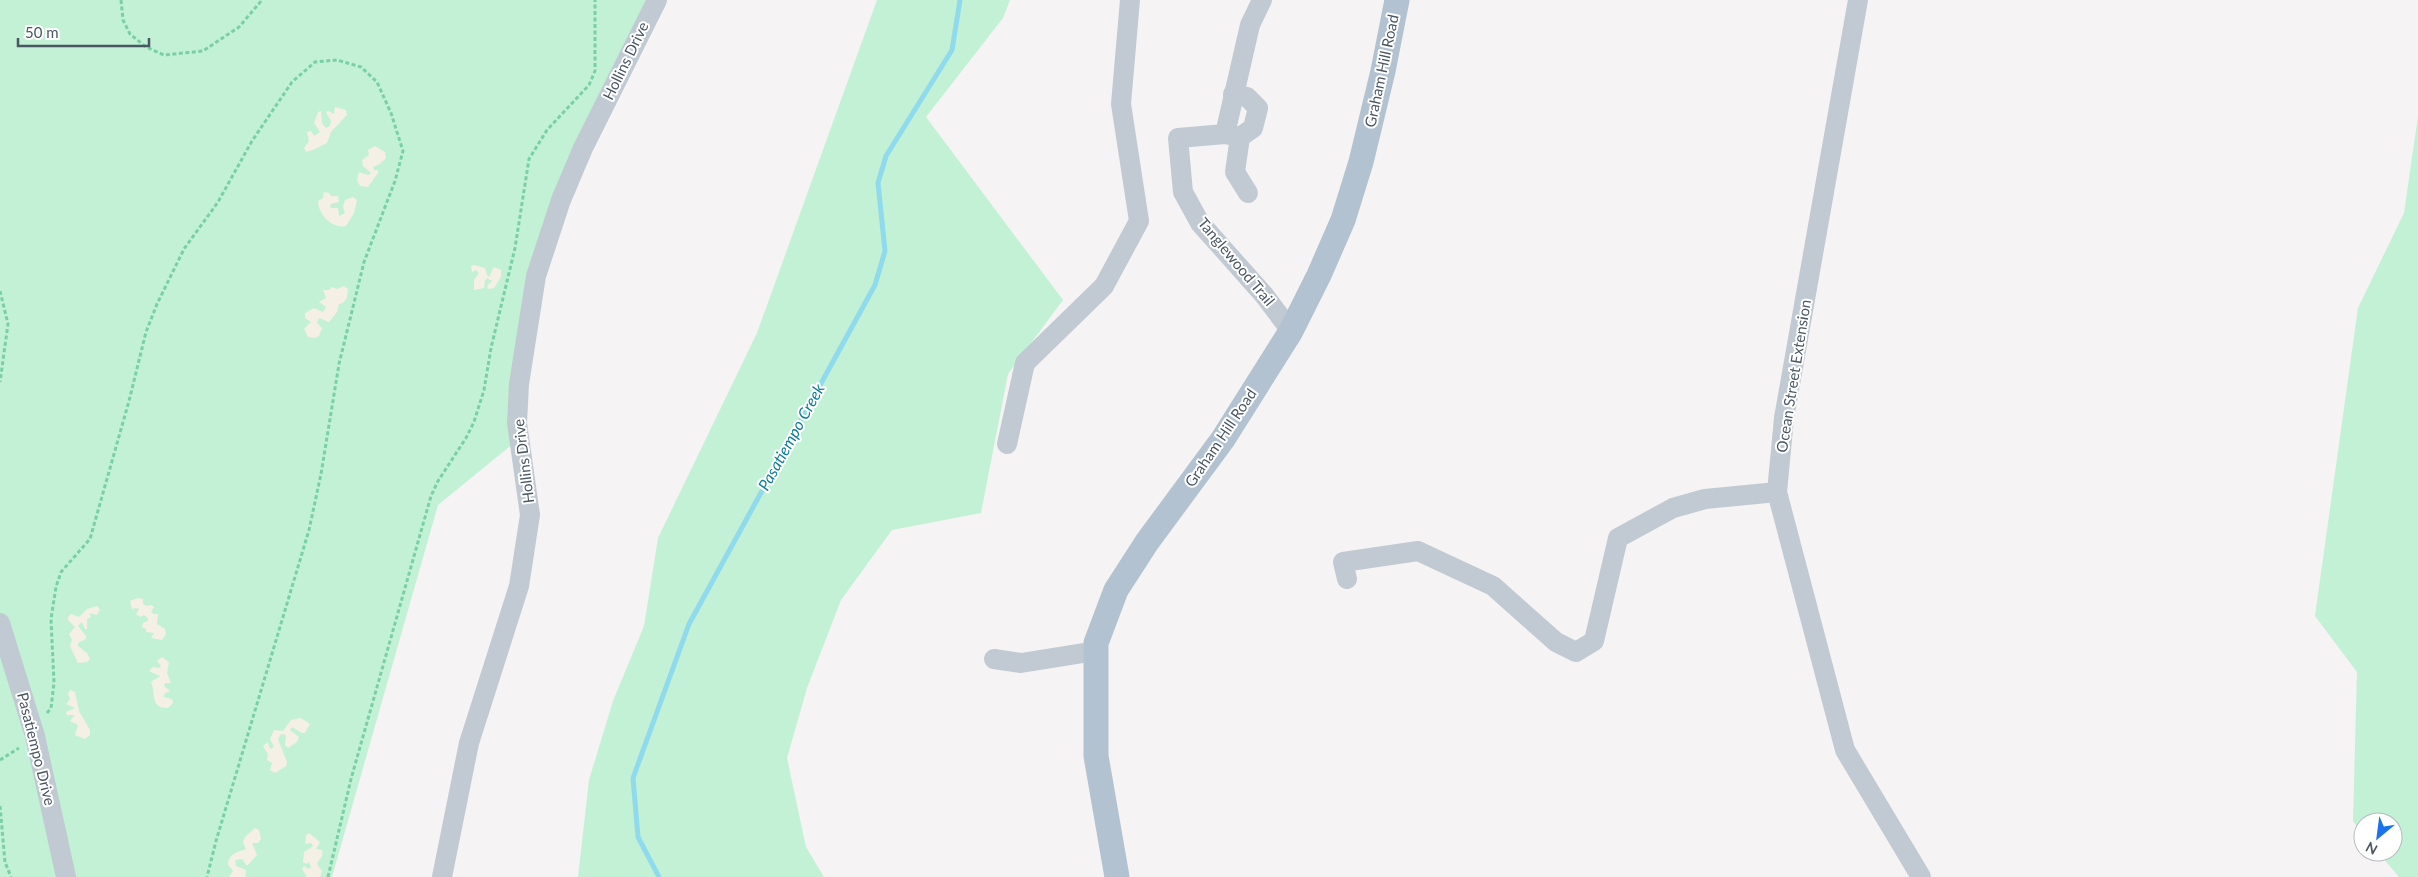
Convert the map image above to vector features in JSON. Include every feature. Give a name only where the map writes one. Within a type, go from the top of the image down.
[{"type":"main road","name":"Graham Hill Road","points":[[1117,877],[1096,756],[1096,643],[1116,590],[1147,542],[1223,439],[1292,331],[1342,220],[1361,162],[1383,71],[1397,0]]},
{"type":"street","name":"Hollins Drive","points":[[442,877],[469,743],[519,586],[530,515],[517,422],[519,384],[536,276],[561,200],[583,148],[657,0]]},
{"type":"street","points":[[1007,444],[1025,363],[1104,286],[1139,221],[1120,104],[1130,0]]},
{"type":"street","points":[[1248,193],[1235,172],[1232,136],[1233,94],[1250,25],[1262,0]]},
{"type":"street","name":"Ocean Street Extension","points":[[1858,0],[1784,418],[1778,492],[1845,750],[1921,877]]},
{"type":"street","points":[[1232,136],[1253,128],[1258,108],[1247,96],[1233,94]]},
{"type":"street","name":"Tanglewood Trail","points":[[1232,136],[1178,138],[1182,192],[1200,223],[1264,295],[1292,331]]},
{"type":"street","points":[[1347,579],[1344,562],[1418,551],[1492,586],[1556,642],[1576,652],[1594,640],[1618,538],[1681,506],[1705,499],[1778,492]]},
{"type":"street","name":"Pasatiempo Drive","points":[[0,623],[35,736],[66,877]]},
{"type":"street","points":[[994,659],[1021,663],[1096,651]]},
{"type":"path","points":[[121,0],[123,20],[130,34],[146,47],[164,56],[203,51],[239,28],[262,0]]},
{"type":"path","points":[[328,877],[351,779],[426,511],[438,481],[474,422],[484,390],[491,348],[515,248],[529,160],[546,130],[589,85],[595,71],[595,0]]},
{"type":"path","points":[[0,760],[35,736],[51,708],[54,683],[51,619],[56,587],[61,572],[90,539],[129,401],[146,332],[157,304],[184,249],[218,202],[252,141],[292,82],[315,62],[337,60],[361,67],[377,82],[392,113],[403,151],[395,181],[364,262],[339,364],[321,474],[309,530],[250,725],[207,877]]},
{"type":"path","points":[[0,291],[8,324],[0,382]]},
{"type":"path","points":[[0,806],[5,862],[11,877]]},
{"type":"green space","points":[[0,0],[657,0],[556,203],[520,438],[438,505],[332,877],[0,877]]},
{"type":"green space","points":[[877,0],[1010,0],[1003,18],[926,117],[1063,300],[1008,374],[981,513],[892,530],[841,600],[807,688],[787,758],[806,847],[824,877],[578,877],[589,780],[613,701],[644,626],[658,538],[757,333]]},
{"type":"green space","points":[[2418,116],[2418,877],[2399,877],[2386,862],[2403,862],[2403,812],[2353,812],[2357,672],[2315,616],[2358,308],[2404,213]]},
{"type":"sand","points":[[335,107],[346,110],[347,115],[331,132],[327,143],[306,152],[304,148],[309,141],[307,132],[311,131],[314,136],[320,132],[314,123],[318,112],[321,111],[322,123],[326,128],[330,126],[331,121],[326,112],[329,111],[334,114]]},
{"type":"sand","points":[[375,146],[385,152],[386,158],[380,164],[373,167],[374,170],[378,170],[378,173],[368,187],[360,186],[357,180],[359,172],[368,175],[371,173],[363,166],[362,160],[369,155],[368,150]]},
{"type":"sand","points":[[324,192],[329,193],[331,196],[338,196],[339,202],[330,206],[331,208],[338,208],[339,216],[345,213],[343,207],[345,200],[353,197],[357,200],[354,213],[346,226],[331,223],[320,211],[318,201],[323,198]]},
{"type":"sand","points":[[471,266],[485,268],[489,277],[494,267],[501,270],[501,277],[494,288],[488,289],[487,286],[492,281],[487,278],[484,288],[474,290],[474,280],[479,273],[476,270],[472,272]]},
{"type":"sand","points":[[344,286],[348,289],[347,298],[343,303],[339,304],[337,312],[329,322],[319,318],[317,323],[322,328],[319,336],[315,338],[308,337],[304,329],[311,322],[305,318],[305,313],[314,308],[323,312],[326,307],[319,302],[326,298],[323,290],[329,290],[332,287],[337,289]]},
{"type":"sand","points":[[138,598],[143,599],[143,604],[154,607],[151,612],[158,614],[157,624],[165,629],[166,634],[162,640],[151,638],[154,633],[146,632],[146,629],[142,627],[143,623],[148,621],[148,618],[144,615],[140,617],[136,614],[139,609],[132,609],[130,601]]},
{"type":"sand","points":[[97,606],[100,609],[97,615],[89,613],[91,617],[87,619],[87,629],[85,629],[82,622],[78,626],[86,636],[86,639],[78,643],[78,646],[87,653],[90,659],[87,662],[78,663],[70,646],[72,640],[69,634],[75,627],[68,620],[68,617],[71,614],[79,617],[87,609]]},
{"type":"sand","points":[[162,657],[169,662],[167,673],[171,683],[165,683],[164,686],[170,691],[164,694],[164,697],[172,699],[173,703],[168,708],[158,706],[156,703],[151,682],[160,676],[149,671],[153,667],[159,668],[161,666],[157,661]]},
{"type":"sand","points":[[70,690],[75,692],[79,711],[90,730],[90,735],[85,739],[75,735],[78,725],[70,721],[75,715],[67,715],[66,712],[75,708],[66,704],[70,699],[68,694]]},
{"type":"sand","points":[[301,718],[310,724],[305,733],[292,727],[290,730],[299,737],[297,742],[288,748],[285,745],[286,735],[281,734],[278,739],[287,762],[286,766],[275,773],[270,770],[272,763],[267,760],[268,754],[263,746],[268,742],[271,749],[274,747],[270,739],[274,730],[283,731],[291,720]]},
{"type":"sand","points":[[255,828],[259,830],[261,839],[258,843],[252,843],[257,855],[247,866],[242,859],[235,860],[236,866],[246,870],[245,877],[229,877],[233,871],[228,865],[230,858],[232,855],[246,849],[243,842],[245,837]]},
{"type":"sand","points":[[309,833],[320,842],[316,849],[322,850],[322,856],[317,864],[322,871],[320,877],[307,877],[302,869],[304,866],[308,869],[311,867],[309,862],[306,864],[303,862],[304,852],[313,846],[311,843],[305,844],[306,835]]},
{"type":"waterway","name":"Pasatiempo Creek","points":[[659,877],[638,837],[633,778],[689,624],[875,285],[885,251],[878,183],[886,156],[952,50],[960,0]]}]
